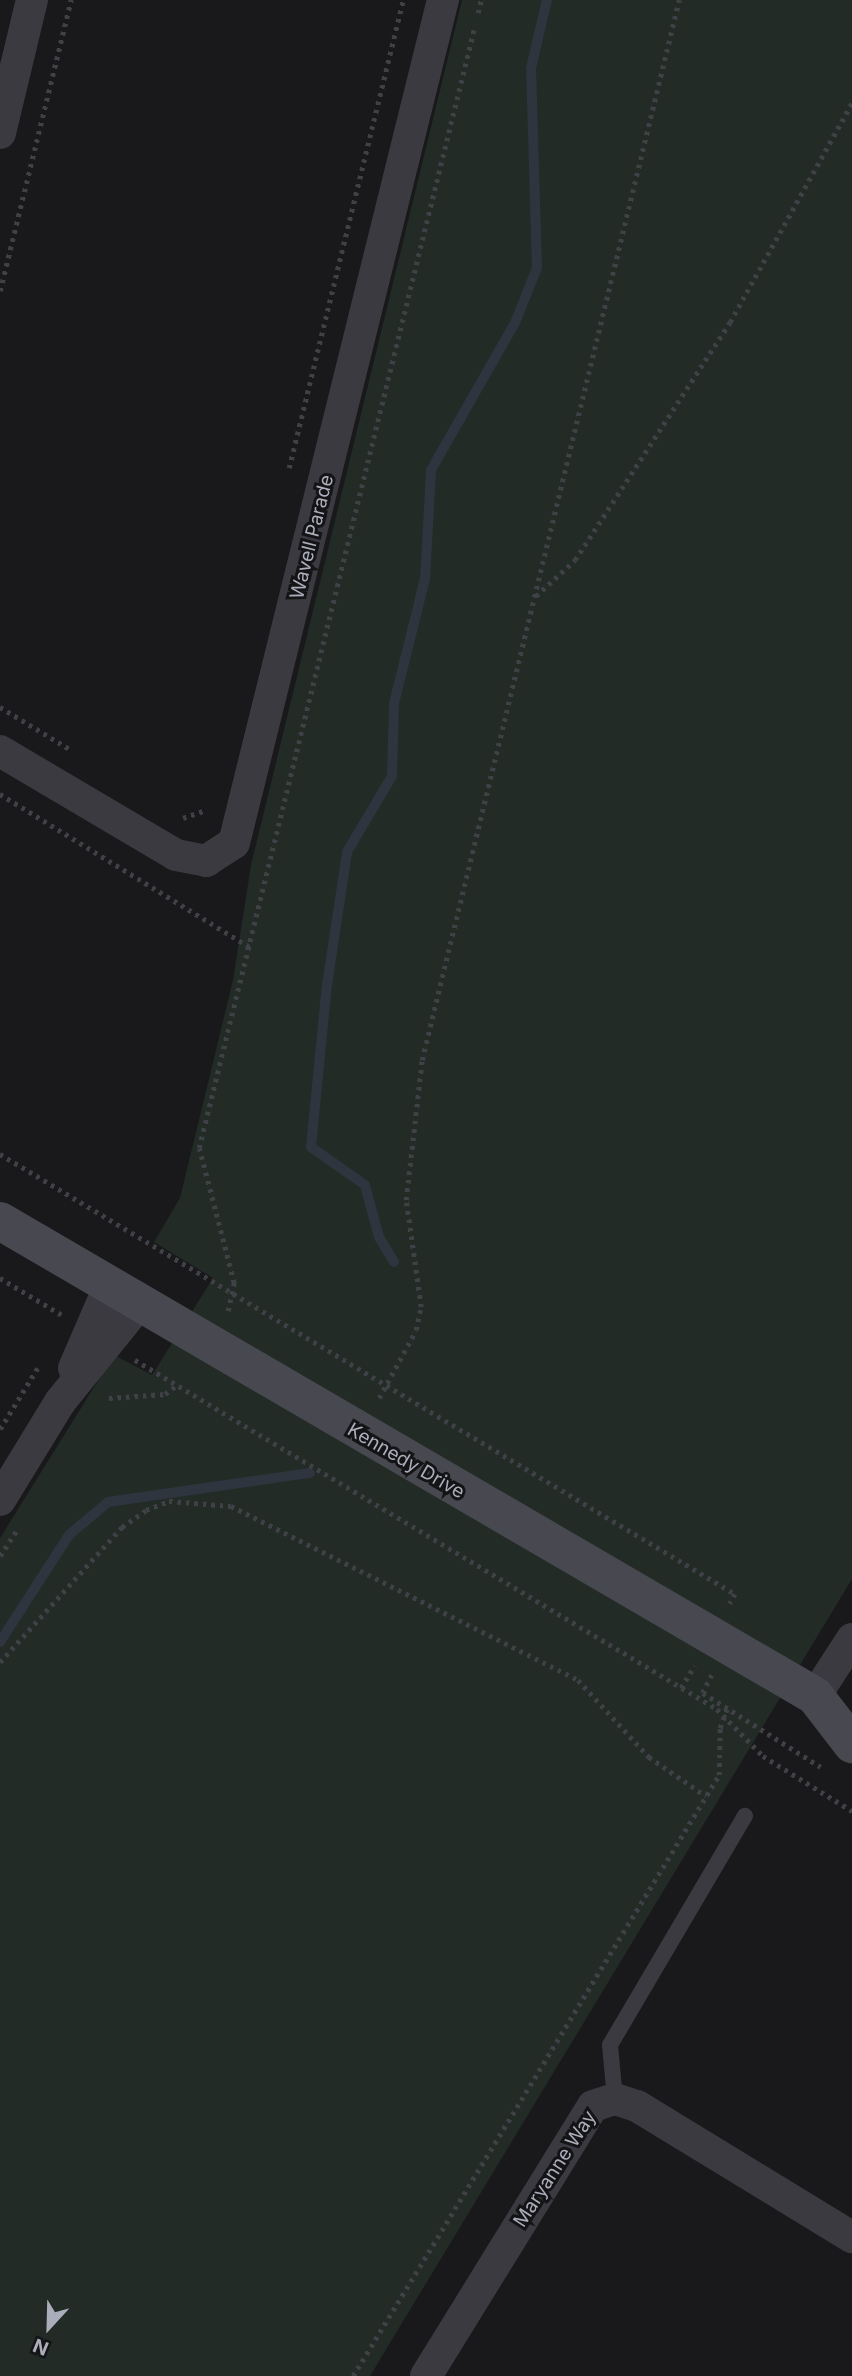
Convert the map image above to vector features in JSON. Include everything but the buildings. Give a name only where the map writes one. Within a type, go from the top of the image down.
[{"type":"street","points":[[0,133],[32,0]]},
{"type":"street","name":"Wavell Parade","points":[[0,751],[176,855],[206,861],[234,844],[443,0]]},
{"type":"street","name":"Kennedy Drive","points":[[0,1221],[710,1637],[834,1698],[852,1744]]},
{"type":"street","points":[[60,1402],[107,1343],[124,1296]]},
{"type":"street","points":[[11,1511],[60,1402],[124,1296]]},
{"type":"street","points":[[834,1698],[852,1639]]},
{"type":"street","name":"Maryanne Way","points":[[426,2376],[593,2106],[615,2099],[637,2106],[852,2237]]},
{"type":"lane","points":[[615,2099],[610,2045],[745,1816]]},
{"type":"path","points":[[0,291],[71,0]]},
{"type":"path","points":[[288,474],[403,0]]},
{"type":"path","points":[[225,1323],[234,1283],[199,1148],[251,947],[481,0]]},
{"type":"path","points":[[376,1403],[416,1330],[421,1307],[406,1200],[420,1072],[679,0]]},
{"type":"path","points":[[535,596],[575,560],[730,322],[852,103]]},
{"type":"path","points":[[0,707],[82,757]]},
{"type":"path","points":[[0,794],[251,947]]},
{"type":"path","points":[[175,813],[186,820],[205,812],[209,798]]},
{"type":"path","points":[[0,1154],[231,1295],[735,1594],[681,1688]]},
{"type":"path","points":[[0,1278],[68,1318],[61,1329]]},
{"type":"path","points":[[107,1343],[681,1688],[724,1717],[763,1756],[852,1811]]},
{"type":"path","points":[[0,1429],[47,1351]]},
{"type":"path","points":[[105,1402],[113,1395],[165,1394],[177,1385]]},
{"type":"path","points":[[0,1662],[122,1527],[146,1510],[169,1501],[231,1506],[578,1680],[649,1757],[706,1796]]},
{"type":"path","points":[[0,1556],[11,1511]]},
{"type":"path","points":[[353,2376],[719,1775],[727,1709]]},
{"type":"shaded area","points":[[462,0],[852,0],[852,1579],[370,2376],[0,2376],[0,1538],[114,1355],[152,1375],[213,1278],[154,1242],[180,1198],[233,980],[251,865]]},
{"type":"waterway","points":[[394,1262],[379,1237],[365,1185],[311,1147],[327,985],[347,852],[392,776],[394,703],[425,579],[431,470],[515,323],[537,268],[531,68],[547,0]]},
{"type":"waterway","points":[[0,1642],[69,1535],[108,1502],[310,1473]]}]
